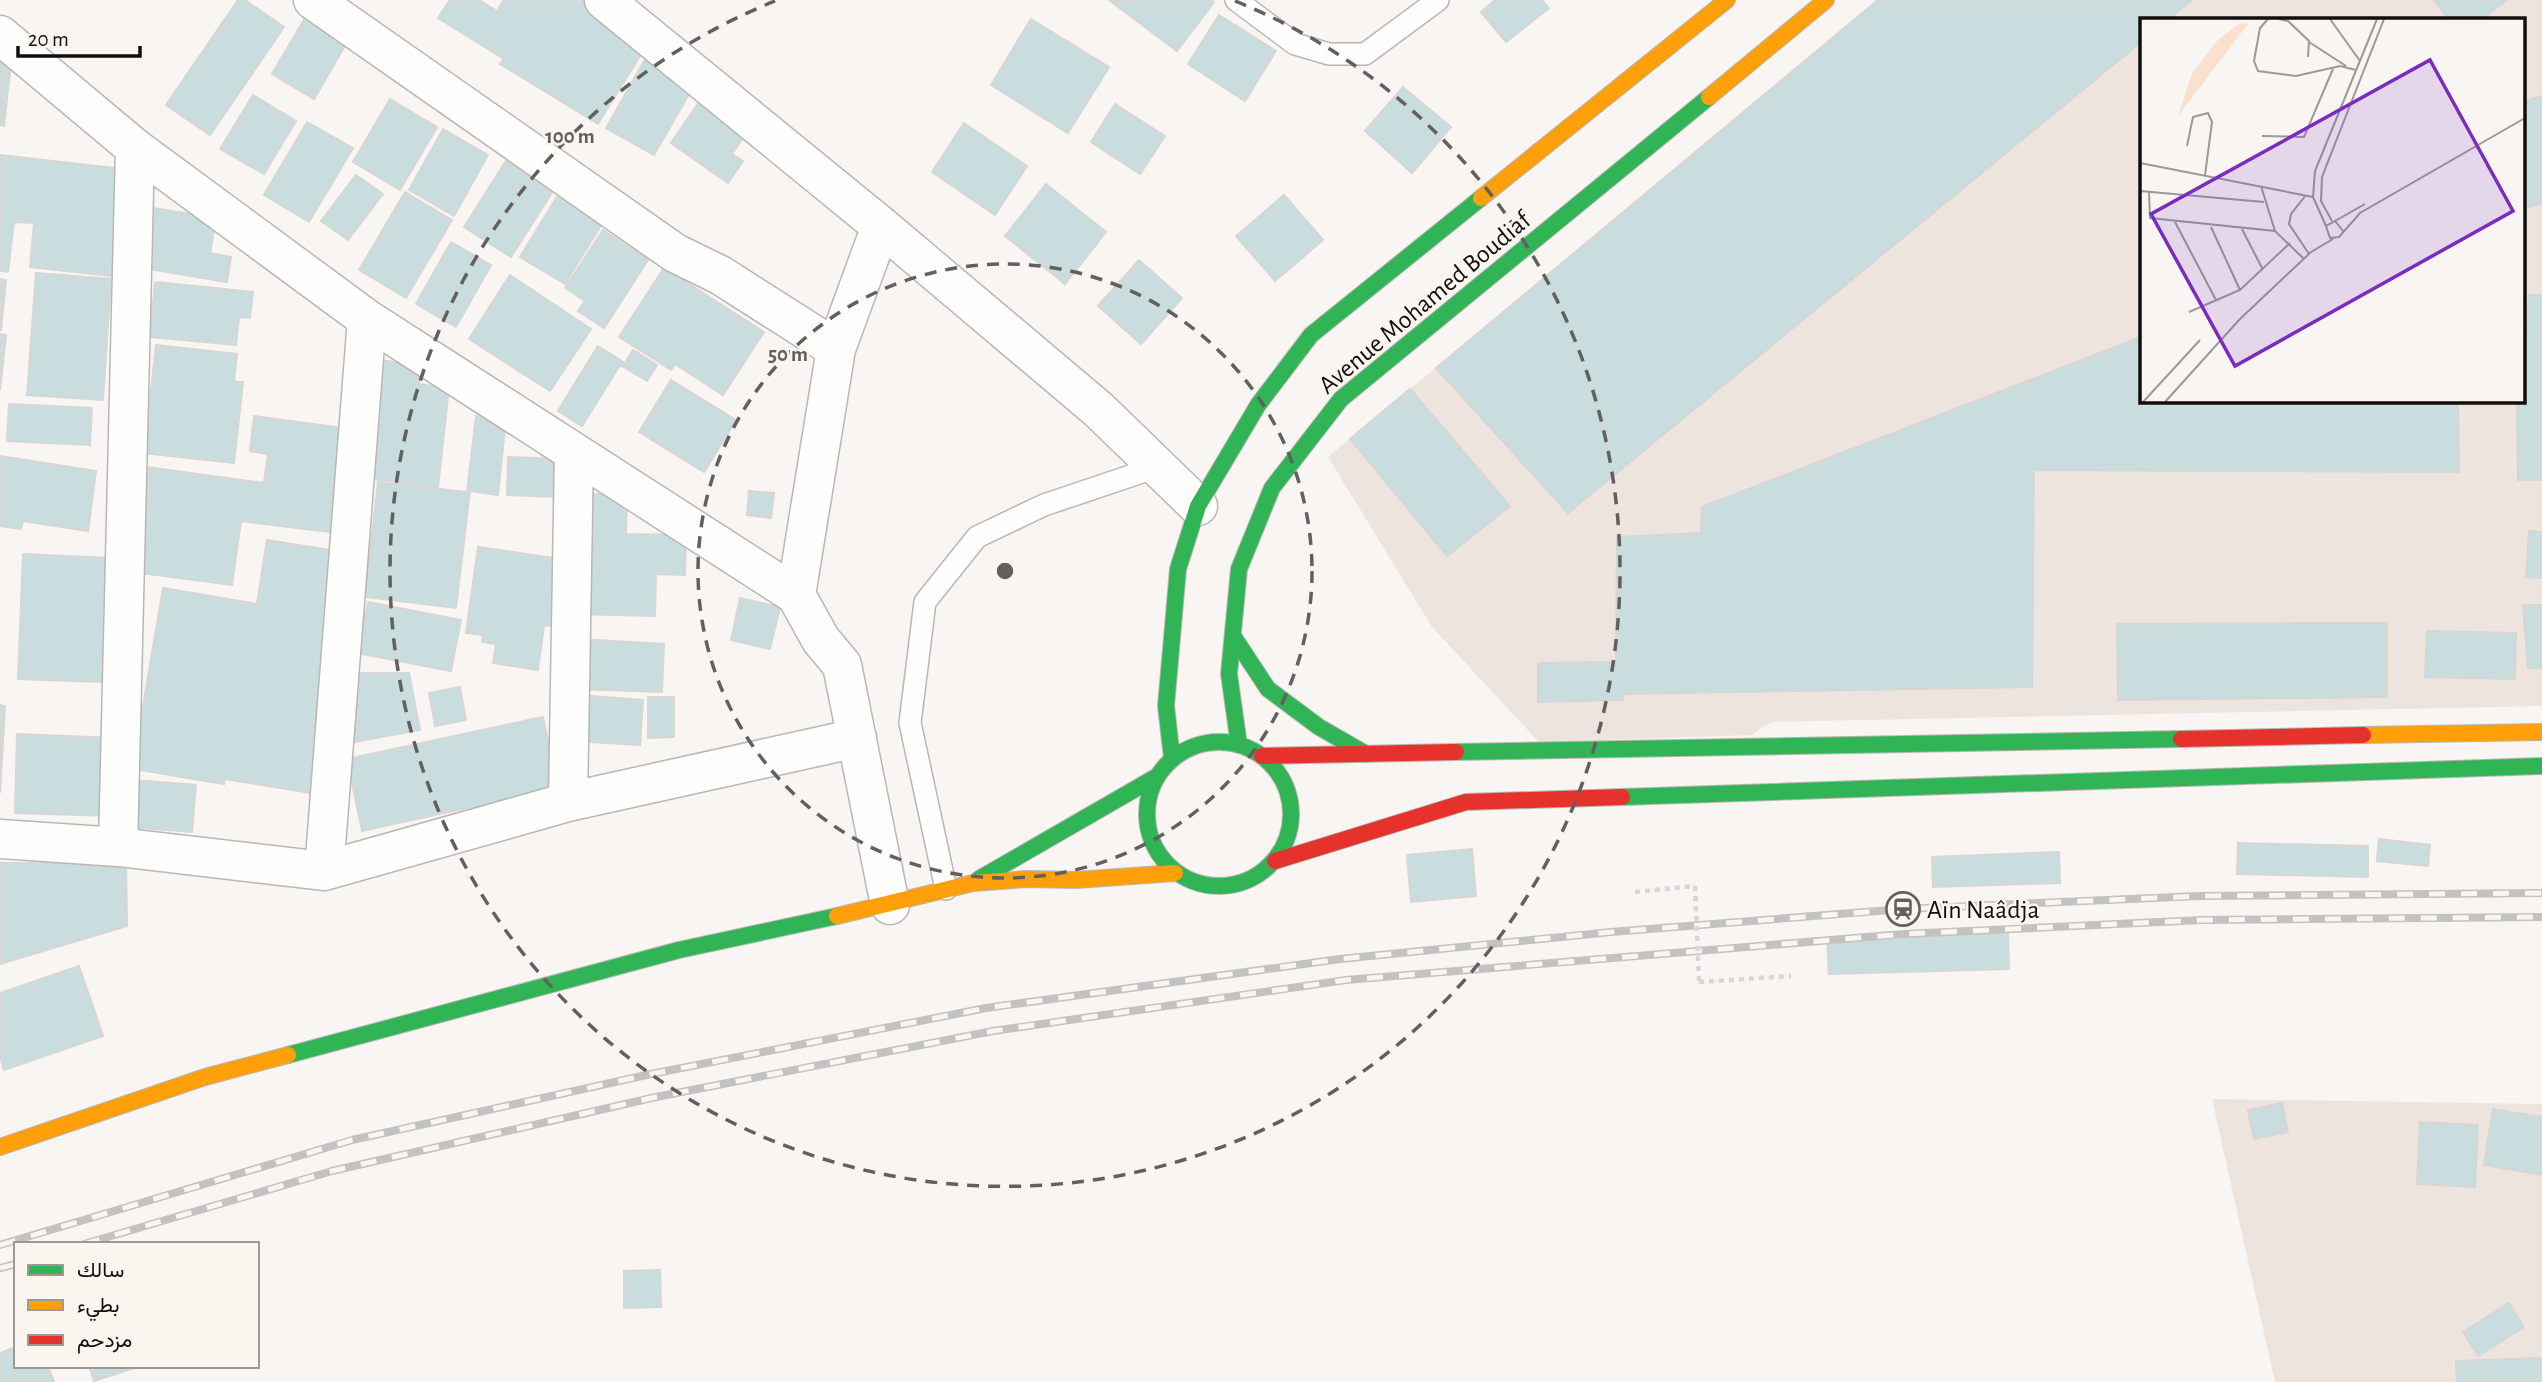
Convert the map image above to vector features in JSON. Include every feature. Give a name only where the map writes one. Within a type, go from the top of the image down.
[{"type":"main road","name":"Avenue Mohamed Boudiaf","points":[[1172,758],[1166,706],[1178,569],[1198,506],[1258,405],[1311,335],[1727,0]]},
{"type":"main road","name":"Avenue Mohamed Boudiaf","points":[[1240,745],[1229,674],[1239,569],[1272,488],[1341,399],[1826,0]]},
{"type":"main road","points":[[1233,636],[1268,689],[1319,727],[1368,755]]},
{"type":"main road","points":[[1262,756],[2542,732]]},
{"type":"main road","points":[[1216,742],[1240,745],[1262,756],[1278,772],[1289,794],[1292,817],[1287,841],[1275,861],[1254,878],[1227,887],[1200,885],[1175,873],[1157,853],[1146,827],[1147,799],[1156,777],[1172,758],[1193,746],[1216,742]]},
{"type":"main road","points":[[1275,861],[1466,802],[2542,766]]},
{"type":"main road","points":[[973,883],[1156,777]]},
{"type":"main road","points":[[0,1147],[218,1074],[679,950],[890,905],[973,883],[1175,873]]},
{"type":"street","points":[[313,0],[675,253],[720,275],[836,349]]},
{"type":"street","points":[[604,0],[881,226],[1099,410],[1198,506]]},
{"type":"street","points":[[0,35],[135,148],[367,319],[796,595],[821,640],[842,665],[890,905]]},
{"type":"street","points":[[118,847],[135,148]]},
{"type":"street","points":[[796,595],[836,349],[881,226]]},
{"type":"street","points":[[324,871],[367,319]]},
{"type":"street","points":[[568,802],[575,453]]},
{"type":"street","points":[[0,839],[118,847],[324,871],[568,802],[857,738]]},
{"type":"lane","points":[[1236,0],[1294,44],[1329,54],[1365,54],[1438,0]]},
{"type":"lane","points":[[946,889],[910,723],[925,602],[976,537],[1044,505],[1157,467]]},
{"type":"path","points":[[1635,891],[1695,886],[1699,982],[1791,976]]},
{"type":"shaded area","points":[[1878,0],[2542,0],[2542,706],[1771,722],[1752,735],[1539,742],[1432,627],[1328,457]]},
{"type":"shaded area","points":[[2212,1099],[2542,1104],[2542,1382],[2275,1382]]},
{"type":"building","points":[[238,0],[245,0],[284,27],[210,135],[166,105]]},
{"type":"building","points":[[450,0],[479,0],[497,11],[504,0],[587,0],[585,3],[648,43],[598,124],[500,64],[504,59],[438,18]]},
{"type":"building","points":[[1109,0],[1211,0],[1214,2],[1177,51]]},
{"type":"building","points":[[1495,0],[1542,0],[1549,8],[1506,42],[1481,12]]},
{"type":"building","points":[[1878,0],[2192,0],[2170,18],[2140,18],[2140,43],[1568,513],[1436,368]]},
{"type":"building","points":[[2434,0],[2507,0],[2483,18],[2447,18]]},
{"type":"building","points":[[309,11],[351,35],[314,99],[272,74]]},
{"type":"building","points":[[1219,15],[1276,51],[1245,101],[1188,64]]},
{"type":"building","points":[[1031,19],[1109,67],[1068,133],[991,85]]},
{"type":"building","points":[[0,51],[12,53],[4,126],[0,125]]},
{"type":"building","points":[[648,54],[696,82],[654,155],[606,128]]},
{"type":"building","points":[[1403,87],[1451,127],[1412,173],[1365,131]]},
{"type":"building","points":[[253,95],[296,121],[264,174],[220,149]]},
{"type":"building","points":[[2542,96],[2542,204],[2524,209],[2524,102]]},
{"type":"building","points":[[702,98],[748,130],[732,154],[743,161],[728,183],[671,143]]},
{"type":"building","points":[[390,99],[437,127],[400,190],[353,162]]},
{"type":"building","points":[[1115,104],[1165,136],[1140,174],[1091,142]]},
{"type":"building","points":[[307,122],[353,148],[309,222],[264,195]]},
{"type":"building","points":[[964,123],[1027,166],[995,215],[932,172]]},
{"type":"building","points":[[443,129],[488,155],[454,216],[409,190]]},
{"type":"building","points":[[0,155],[122,169],[111,276],[30,267],[34,223],[14,222],[8,272],[0,271]]},
{"type":"building","points":[[506,161],[553,191],[511,257],[464,227]]},
{"type":"building","points":[[356,175],[383,194],[348,240],[321,221]]},
{"type":"building","points":[[1046,184],[1106,232],[1065,284],[1005,236]]},
{"type":"building","points":[[561,190],[606,217],[565,284],[520,257]]},
{"type":"building","points":[[405,192],[452,220],[406,298],[359,270]]},
{"type":"building","points":[[1284,195],[1323,240],[1275,281],[1236,236]]},
{"type":"building","points":[[147,207],[216,218],[210,253],[231,257],[227,282],[137,267]]},
{"type":"building","points":[[603,230],[648,260],[604,328],[578,311],[585,301],[565,288]]},
{"type":"building","points":[[451,242],[491,265],[456,327],[416,304]]},
{"type":"building","points":[[1139,260],[1182,298],[1141,344],[1098,306]]},
{"type":"building","points":[[664,268],[764,332],[723,395],[675,364],[671,370],[619,337]]},
{"type":"building","points":[[36,273],[111,279],[103,400],[27,395]]},
{"type":"building","points":[[510,275],[591,329],[550,391],[469,339]]},
{"type":"building","points":[[0,279],[6,280],[1,330],[0,330]]},
{"type":"building","points":[[155,282],[253,292],[250,318],[239,317],[236,345],[150,337]]},
{"type":"building","points":[[2529,295],[2542,295],[2542,480],[2518,480],[2517,402],[2524,402],[2524,329],[2527,329]]},
{"type":"building","points":[[0,334],[6,335],[0,390]]},
{"type":"building","points":[[2140,337],[2140,402],[2458,402],[2459,472],[2034,470],[2032,687],[1622,694],[1623,700],[1538,702],[1538,663],[1616,662],[1617,537],[1701,533],[1702,507]]},
{"type":"building","points":[[156,345],[237,354],[234,382],[243,382],[234,463],[144,453]]},
{"type":"building","points":[[598,346],[625,363],[633,350],[657,365],[647,381],[620,365],[582,426],[558,411]]},
{"type":"building","points":[[370,359],[421,365],[419,384],[449,388],[438,487],[356,477]]},
{"type":"building","points":[[671,380],[736,420],[704,472],[639,432]]},
{"type":"building","points":[[1410,389],[1510,506],[1447,556],[1350,439]]},
{"type":"building","points":[[9,404],[92,408],[90,445],[7,441]]},
{"type":"building","points":[[254,416],[343,428],[329,532],[241,521],[232,585],[132,572],[146,467],[264,483],[268,454],[250,451]]},
{"type":"building","points":[[476,416],[506,419],[498,495],[470,491],[456,608],[365,597],[378,482],[467,492]]},
{"type":"building","points":[[0,456],[96,471],[88,531],[23,521],[21,529],[0,526]]},
{"type":"building","points":[[508,457],[560,459],[558,497],[507,495]]},
{"type":"building","points":[[749,491],[774,493],[771,518],[747,515]]},
{"type":"building","points":[[578,494],[627,494],[626,534],[686,535],[685,575],[656,574],[655,616],[576,614]]},
{"type":"building","points":[[2529,531],[2542,532],[2542,578],[2526,577]]},
{"type":"building","points":[[267,540],[343,552],[313,733],[328,735],[318,794],[225,779],[224,784],[128,768],[136,711],[142,712],[163,588],[257,604]]},
{"type":"building","points":[[478,547],[561,559],[552,626],[544,625],[538,670],[493,663],[496,644],[482,642],[483,635],[466,633]]},
{"type":"building","points":[[23,554],[108,558],[103,682],[18,679]]},
{"type":"building","points":[[740,598],[780,607],[770,649],[731,640]]},
{"type":"building","points":[[368,602],[461,620],[451,671],[357,653]]},
{"type":"building","points":[[2523,605],[2542,605],[2542,668],[2528,668]]},
{"type":"building","points":[[2387,623],[2387,697],[2118,700],[2117,624]]},
{"type":"building","points":[[2427,631],[2516,633],[2515,679],[2425,677]]},
{"type":"building","points":[[579,639],[664,644],[662,692],[576,689]]},
{"type":"building","points":[[344,673],[409,673],[420,730],[343,744]]},
{"type":"building","points":[[460,687],[466,720],[435,726],[429,693]]},
{"type":"building","points":[[578,695],[643,700],[640,745],[575,741]]},
{"type":"building","points":[[648,697],[674,697],[674,737],[648,738]]},
{"type":"building","points":[[0,705],[5,706],[0,793]]},
{"type":"building","points":[[543,717],[558,788],[362,831],[347,759]]},
{"type":"building","points":[[17,734],[112,738],[110,816],[15,813]]},
{"type":"building","points":[[133,780],[196,785],[192,832],[129,827]]},
{"type":"building","points":[[2379,839],[2430,845],[2428,866],[2377,861]]},
{"type":"building","points":[[2238,843],[2368,846],[2368,877],[2237,874]]},
{"type":"building","points":[[1472,849],[1476,896],[1411,902],[1407,855]]},
{"type":"building","points":[[2059,852],[2060,883],[1933,887],[1932,857]]},
{"type":"building","points":[[0,863],[126,863],[127,926],[0,964]]},
{"type":"building","points":[[2008,934],[2009,969],[1829,974],[1827,939]]},
{"type":"building","points":[[79,966],[103,1036],[4,1070],[0,1057],[0,993]]},
{"type":"building","points":[[2282,1103],[2288,1132],[2254,1139],[2248,1110]]},
{"type":"building","points":[[2493,1109],[2542,1117],[2542,1175],[2484,1165]]},
{"type":"building","points":[[2420,1122],[2478,1125],[2475,1187],[2417,1184]]},
{"type":"building","points":[[660,1270],[661,1307],[624,1308],[624,1271]]},
{"type":"building","points":[[2509,1303],[2524,1327],[2478,1356],[2463,1332]]},
{"type":"building","points":[[14,1348],[14,1368],[49,1368],[54,1382],[0,1382],[0,1353]]},
{"type":"building","points":[[2542,1358],[2542,1382],[2457,1382],[2456,1361]]},
{"type":"building","points":[[90,1368],[134,1368],[94,1381]]},
{"type":"railway","points":[[0,1245],[352,1140],[651,1074],[986,1008],[1340,959],[1611,932],[1903,909],[2199,896],[2542,893]]},
{"type":"railway","points":[[91,1242],[332,1171],[656,1097],[993,1031],[1346,980],[1904,934],[2202,920],[2542,917]]},
{"type":"railway","points":[[0,1268],[14,1264]]},
{"type":"traffic: fast","points":[[1239,745],[1229,674],[1239,569],[1272,488],[1341,399],[1709,97]]},
{"type":"traffic: fast","points":[[1172,758],[1166,706],[1178,569],[1198,506],[1258,405],[1311,335],[1481,198]]},
{"type":"traffic: fast","points":[[1233,636],[1268,689],[1319,727],[1366,754]]},
{"type":"traffic: fast","points":[[1456,752],[2181,739]]},
{"type":"traffic: fast","points":[[1219,742],[1247,747],[1270,763],[1286,786],[1291,814],[1286,842],[1270,865],[1247,881],[1219,886],[1191,881],[1168,865],[1152,842],[1147,814],[1152,786],[1168,763],[1191,747],[1219,742]]},
{"type":"traffic: fast","points":[[1622,797],[2542,766]]},
{"type":"traffic: fast","points":[[979,879],[1156,777]]},
{"type":"traffic: fast","points":[[288,1055],[679,950],[837,916]]},
{"type":"traffic: slow","points":[[1481,198],[1727,0]]},
{"type":"traffic: slow","points":[[1709,97],[1826,0]]},
{"type":"traffic: slow","points":[[2363,735],[2542,732]]},
{"type":"traffic: slow","points":[[837,916],[973,883],[1175,873]]},
{"type":"traffic: slow","points":[[0,1147],[205,1077],[288,1055]]},
{"type":"traffic: jam","points":[[2181,739],[2363,735]]},
{"type":"traffic: jam","points":[[1262,756],[1456,752]]},
{"type":"traffic: jam","points":[[1275,861],[1466,802],[1622,797]]},
{"type":"place","name":"Aïn Naâdja","points":[[1903,909]]}]
